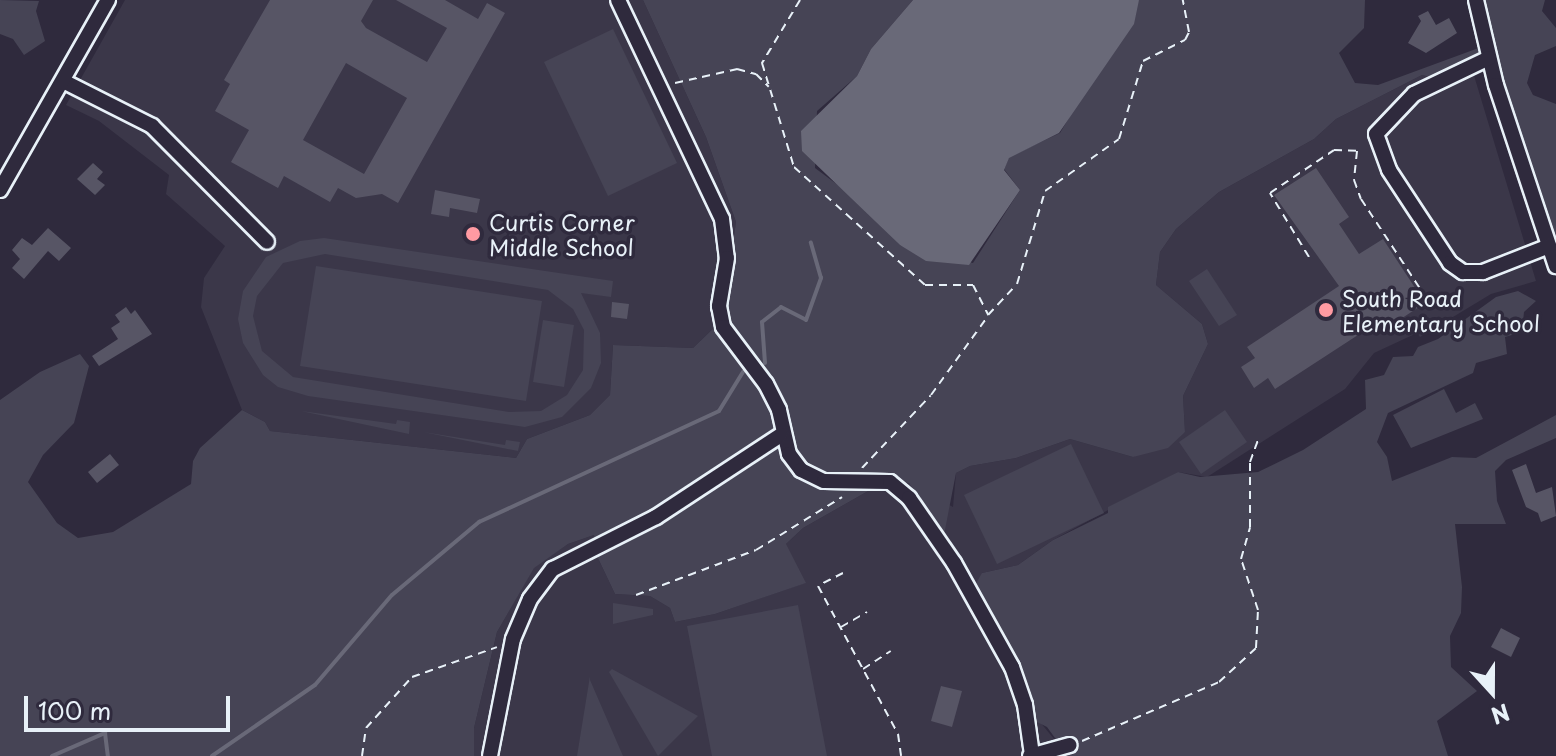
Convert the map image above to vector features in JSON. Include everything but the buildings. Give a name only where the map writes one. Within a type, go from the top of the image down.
[{"type":"street","points":[[0,190],[108,0]]},
{"type":"street","points":[[618,0],[722,219],[727,258],[719,306],[723,327],[766,384],[779,410],[781,435],[801,470],[824,481],[853,479],[890,482],[909,498],[954,563],[1012,667],[1025,705],[1031,756],[1070,745]]},
{"type":"street","points":[[1476,0],[1489,58],[1556,266]]},
{"type":"street","points":[[1489,58],[1414,94],[1376,134],[1389,170],[1450,263],[1463,272],[1483,272],[1549,246]]},
{"type":"street","points":[[63,81],[152,126],[267,242]]},
{"type":"street","points":[[490,756],[513,639],[530,599],[553,569],[656,517],[781,435]]},
{"type":"path","points":[[800,0],[762,63],[794,167],[925,285],[973,285],[988,315]]},
{"type":"path","points":[[853,479],[931,395],[988,315],[1017,284],[1045,191],[1119,139],[1143,61],[1185,40],[1189,32],[1183,0]]},
{"type":"path","points":[[659,88],[737,69],[756,74],[770,88]]},
{"type":"path","points":[[1309,257],[1270,193],[1334,150],[1357,151],[1354,180],[1361,199],[1427,299]]},
{"type":"path","points":[[1070,745],[1219,682],[1256,648],[1258,610],[1241,559],[1253,490],[1250,462],[1259,437]]},
{"type":"path","points":[[636,595],[756,550],[846,494]]},
{"type":"path","points":[[843,573],[818,586],[898,734],[901,756]]},
{"type":"path","points":[[840,628],[867,612]]},
{"type":"path","points":[[362,756],[366,728],[412,677],[473,659],[513,639]]},
{"type":"path","points":[[862,669],[891,651]]},
{"type":"shaded area","points":[[0,0],[39,1],[36,11],[45,41],[24,55],[13,39],[0,34]]},
{"type":"shaded area","name":"Curtis Corner Middle School","points":[[125,0],[643,0],[706,137],[736,222],[722,320],[693,348],[613,345],[610,395],[590,415],[527,439],[516,458],[270,431],[265,422],[242,410],[201,307],[204,278],[225,246],[166,194],[169,175],[99,121],[66,105]]},
{"type":"shaded area","points":[[643,0],[913,0],[871,49],[857,76],[817,111],[815,168],[858,200],[900,245],[973,263],[1020,190],[1004,169],[1009,157],[1060,133],[1139,0],[1365,0],[1364,28],[1339,53],[1355,83],[1378,85],[1484,46],[1476,0],[1545,0],[1542,11],[1556,28],[1556,46],[1535,55],[1527,83],[1533,95],[1556,104],[1556,266],[1486,56],[1469,59],[1430,77],[1422,75],[1336,119],[1314,139],[1219,192],[1176,229],[1160,252],[1156,285],[1202,324],[1208,344],[1183,396],[1185,432],[1168,448],[1133,457],[1070,439],[1016,458],[970,466],[956,473],[944,535],[909,483],[884,482],[803,528],[786,544],[806,583],[715,614],[675,622],[670,608],[650,596],[615,594],[596,554],[594,535],[568,544],[534,568],[497,632],[474,728],[474,756],[0,756],[0,400],[40,372],[80,354],[89,366],[74,423],[43,455],[28,482],[57,523],[78,538],[113,532],[191,484],[193,461],[200,448],[242,410],[265,422],[270,431],[516,458],[527,439],[590,415],[610,395],[613,345],[693,348],[722,320],[736,222],[706,137]]},
{"type":"shaded area","points":[[613,29],[677,163],[608,196],[544,62]]},
{"type":"shaded area","points":[[1469,59],[1536,281],[1491,294],[1420,337],[1417,333],[1374,353],[1345,389],[1207,477],[1178,472],[1053,540],[1018,565],[982,573],[996,629],[1040,722],[1068,756],[474,756],[474,728],[497,632],[534,567],[568,544],[594,535],[596,554],[615,594],[650,596],[670,608],[675,622],[715,614],[805,583],[785,545],[803,528],[884,482],[909,483],[953,507],[956,473],[970,466],[1016,458],[1070,439],[1133,457],[1185,432],[1183,396],[1208,344],[1202,324],[1156,285],[1160,252],[1176,229],[1219,192],[1314,139],[1336,119],[1422,75],[1430,77]]},
{"type":"shaded area","points":[[324,238],[613,281],[611,297],[581,293],[600,333],[601,363],[591,388],[562,417],[525,427],[308,396],[278,387],[263,375],[243,343],[238,319],[243,291],[266,257],[300,241]],"holes":[[[325,254],[548,290],[573,309],[584,330],[583,370],[567,395],[541,411],[509,412],[293,377],[262,351],[253,316],[257,296],[283,263]]]},
{"type":"shaded area","points":[[316,266],[542,301],[526,401],[300,366]]},
{"type":"shaded area","points":[[1207,269],[1237,315],[1219,326],[1189,281]]},
{"type":"shaded area","points":[[1518,291],[1536,301],[1524,312],[1522,332],[1505,337],[1507,354],[1476,363],[1473,373],[1388,413],[1377,442],[1387,457],[1392,481],[1452,457],[1476,458],[1556,415],[1556,438],[1506,460],[1495,471],[1497,501],[1506,524],[1455,524],[1462,587],[1461,613],[1450,636],[1451,667],[1477,691],[1437,721],[1448,756],[1068,756],[1047,727],[1035,721],[992,611],[975,585],[982,573],[1018,565],[1053,540],[1108,513],[1108,507],[1178,472],[1200,477],[1258,472],[1303,450],[1366,409],[1365,380],[1384,375],[1393,357],[1413,356],[1418,347],[1438,339],[1496,297]]},
{"type":"shaded area","points":[[543,320],[574,325],[564,387],[533,382]]},
{"type":"shaded area","points":[[1444,389],[1456,413],[1475,403],[1483,419],[1411,448],[1393,415]]},
{"type":"shaded area","points":[[1225,410],[1247,442],[1201,474],[1179,442]]},
{"type":"shaded area","points":[[301,411],[396,424],[397,420],[410,422],[409,434]]},
{"type":"shaded area","points":[[423,432],[505,445],[506,440],[520,442],[518,451]]},
{"type":"shaded area","points":[[1071,444],[1104,513],[997,564],[964,495]]},
{"type":"shaded area","points":[[613,603],[653,609],[653,615],[613,624]]},
{"type":"shaded area","points":[[798,605],[827,756],[712,756],[687,626]]},
{"type":"shaded area","points":[[612,669],[698,716],[658,756],[609,672]]},
{"type":"shaded area","points":[[590,676],[590,680],[623,756],[577,756]]},
{"type":"water","points":[[913,0],[1139,0],[1134,24],[1059,133],[1009,158],[1004,170],[1020,190],[969,265],[926,261],[900,245],[802,151],[801,131],[857,76],[871,49]]},
{"type":"waterway","points":[[765,363],[762,322],[781,307],[806,320],[821,278],[811,242]]},
{"type":"waterway","points":[[212,756],[315,685],[392,595],[479,522],[719,411],[743,372]]},
{"type":"waterway","points":[[52,756],[105,733],[108,756]]},
{"type":"place","name":"Curtis Corner Middle School","points":[[473,234]]},
{"type":"place","name":"South Road Elementary School","points":[[1326,310]]}]
